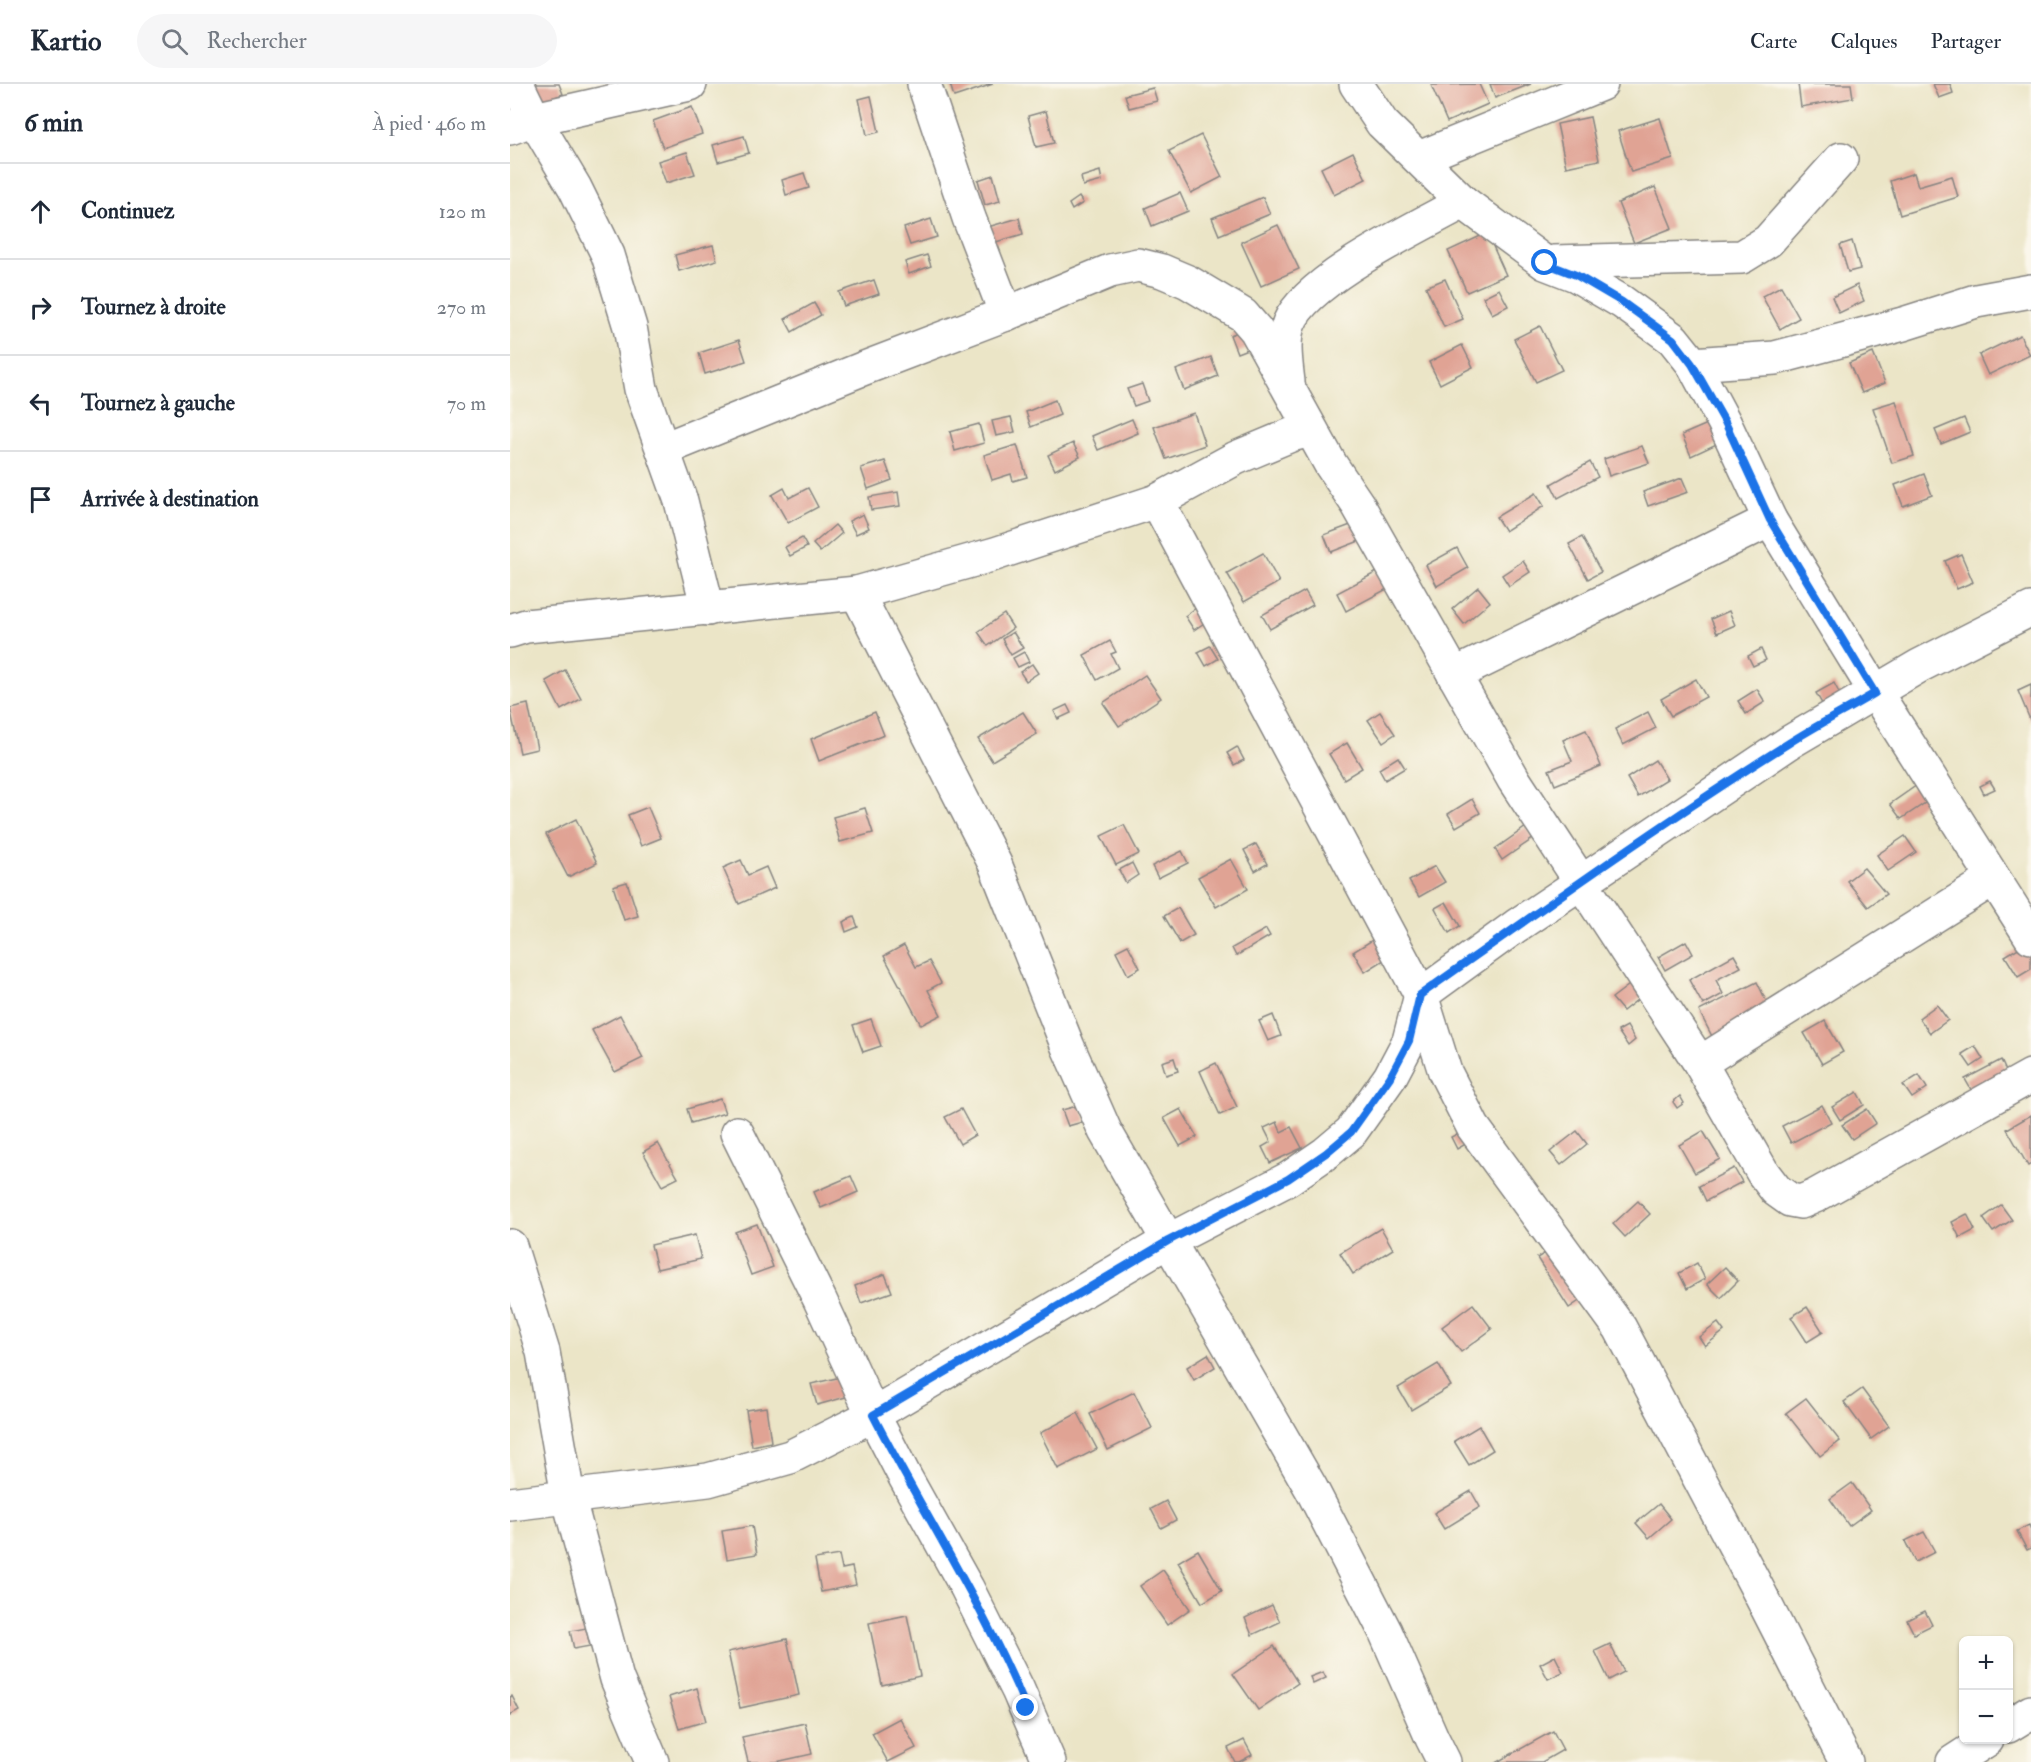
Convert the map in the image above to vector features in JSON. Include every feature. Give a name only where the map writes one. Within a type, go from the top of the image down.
[{"type":"street","points":[[517,84],[522,123],[575,188],[608,255],[630,327],[641,389],[681,501],[708,609]]},
{"type":"street","points":[[522,123],[690,84]]},
{"type":"street","points":[[924,84],[969,218],[1006,314]]},
{"type":"street","points":[[1356,84],[1382,123],[1463,202],[1545,263],[1576,275],[1622,302],[1673,339],[1692,364],[1725,422],[1770,520],[1875,693],[2031,937]]},
{"type":"street","points":[[1419,158],[1601,84]]},
{"type":"street","points":[[1545,263],[1742,257],[1768,241],[1840,159]]},
{"type":"street","points":[[1289,387],[1285,355],[1288,324],[1300,305],[1318,287],[1351,265],[1463,202]]},
{"type":"street","points":[[664,449],[1110,271],[1138,265],[1162,271],[1188,282],[1243,315],[1256,330],[1331,465],[1358,505],[1514,780],[1700,1064],[1762,1173],[1776,1190],[1790,1200],[1801,1202],[1815,1196],[2031,1076]]},
{"type":"street","points":[[1692,364],[1775,358],[1892,327],[1976,301],[2031,291]]},
{"type":"street","points":[[510,631],[526,626],[857,594],[995,554],[1157,501],[1236,458],[1291,435],[1311,430]]},
{"type":"street","points":[[1157,501],[1420,995],[1445,1072],[1473,1127],[1620,1328],[1846,1762]]},
{"type":"street","points":[[1454,675],[1770,520]]},
{"type":"street","points":[[857,594],[995,864],[1063,1036],[1105,1131],[1311,1488],[1385,1631],[1444,1762]]},
{"type":"street","points":[[510,1504],[708,1480],[790,1457],[873,1415],[1168,1241],[1288,1179],[1351,1132],[1390,1077],[1409,1041],[1420,995],[1582,882],[1790,742],[1919,666],[2031,609]]},
{"type":"street","points":[[1700,1064],[1993,879]]},
{"type":"street","points":[[737,1133],[820,1300],[873,1415],[1018,1690],[1049,1762]]},
{"type":"street","points":[[510,1246],[543,1352],[568,1496],[617,1679],[652,1762]]},
{"type":"street","points":[[2013,1723],[2031,1712]]},
{"type":"street","points":[[1953,1762],[1981,1744]]},
{"type":"building","points":[[526,84],[559,84],[563,94],[534,105]]},
{"type":"building","points":[[950,84],[993,84],[954,97]]},
{"type":"building","points":[[1479,84],[1488,104],[1447,122],[1431,85]]},
{"type":"building","points":[[1490,84],[1531,84],[1495,98]]},
{"type":"building","points":[[1798,84],[1851,84],[1853,98],[1801,107]]},
{"type":"building","points":[[1933,84],[1950,84],[1953,93],[1939,98]]},
{"type":"building","points":[[1153,88],[1157,101],[1129,108],[1125,95]]},
{"type":"building","points":[[871,96],[879,132],[867,135],[859,99]]},
{"type":"building","points":[[692,107],[702,134],[663,148],[653,121]]},
{"type":"building","points":[[1046,111],[1054,143],[1036,147],[1028,116]]},
{"type":"building","points":[[1590,117],[1599,160],[1566,167],[1557,124]]},
{"type":"building","points":[[1660,118],[1673,159],[1631,172],[1618,131]]},
{"type":"building","points":[[1201,135],[1222,177],[1191,193],[1169,151]]},
{"type":"building","points":[[744,136],[749,153],[718,162],[713,145]]},
{"type":"building","points":[[687,152],[695,174],[666,183],[658,161]]},
{"type":"building","points":[[1353,152],[1366,179],[1334,195],[1321,168]]},
{"type":"building","points":[[1100,171],[1102,181],[1083,186],[1081,177]]},
{"type":"building","points":[[804,173],[809,188],[786,195],[782,180]]},
{"type":"building","points":[[1914,173],[1918,186],[1952,176],[1958,197],[1900,215],[1890,181]]},
{"type":"building","points":[[993,175],[1000,201],[985,205],[978,180]]},
{"type":"building","points":[[1655,187],[1672,228],[1634,243],[1618,203]]},
{"type":"building","points":[[1180,193],[1188,211],[1152,226],[1145,208]]},
{"type":"building","points":[[1079,197],[1083,203],[1072,210],[1069,204]]},
{"type":"building","points":[[1263,197],[1270,214],[1219,235],[1212,218]]},
{"type":"building","points":[[1019,218],[1023,234],[989,244],[984,228]]},
{"type":"building","points":[[931,219],[937,237],[910,245],[904,228]]},
{"type":"building","points":[[1278,225],[1299,269],[1261,286],[1241,242]]},
{"type":"building","points":[[1487,233],[1506,275],[1467,292],[1448,251]]},
{"type":"building","points":[[1852,241],[1860,269],[1848,272],[1840,245]]},
{"type":"building","points":[[713,245],[717,260],[679,271],[675,255]]},
{"type":"building","points":[[927,255],[931,266],[909,274],[905,262]]},
{"type":"building","points":[[1445,279],[1463,319],[1444,327],[1426,287]]},
{"type":"building","points":[[874,280],[879,294],[844,306],[839,292]]},
{"type":"building","points":[[1857,285],[1864,301],[1839,313],[1832,297]]},
{"type":"building","points":[[1781,286],[1799,318],[1780,329],[1762,296]]},
{"type":"building","points":[[1499,289],[1508,306],[1492,314],[1483,297]]},
{"type":"building","points":[[814,303],[821,315],[792,332],[785,319]]},
{"type":"building","points":[[1540,326],[1562,370],[1536,382],[1514,339]]},
{"type":"building","points":[[1244,330],[1250,348],[1237,353],[1230,335]]},
{"type":"building","points":[[2020,335],[2030,355],[1988,375],[1979,355]]},
{"type":"building","points":[[739,340],[746,361],[705,374],[699,353]]},
{"type":"building","points":[[1462,345],[1473,367],[1440,384],[1429,362]]},
{"type":"building","points":[[1873,353],[1885,383],[1862,393],[1849,363]]},
{"type":"building","points":[[1211,357],[1218,376],[1184,390],[1176,370]]},
{"type":"building","points":[[1142,384],[1148,401],[1134,406],[1127,389]]},
{"type":"building","points":[[1055,400],[1060,415],[1031,427],[1026,412]]},
{"type":"building","points":[[1896,401],[1914,456],[1892,463],[1873,408]]},
{"type":"building","points":[[1194,413],[1205,445],[1166,459],[1154,427]]},
{"type":"building","points":[[1011,417],[1015,432],[996,436],[992,421]]},
{"type":"building","points":[[1964,418],[1970,432],[1941,444],[1935,430]]},
{"type":"building","points":[[1132,419],[1138,433],[1098,450],[1092,436]]},
{"type":"building","points":[[1712,422],[1721,442],[1691,456],[1682,435]]},
{"type":"building","points":[[979,424],[984,443],[955,451],[950,432]]},
{"type":"building","points":[[1073,443],[1080,457],[1055,470],[1048,455]]},
{"type":"building","points":[[1017,445],[1027,477],[1013,481],[1011,474],[992,480],[984,455]]},
{"type":"building","points":[[1642,446],[1649,463],[1609,476],[1604,459]]},
{"type":"building","points":[[885,461],[892,480],[868,489],[861,468]]},
{"type":"building","points":[[1590,462],[1598,477],[1558,498],[1551,484]]},
{"type":"building","points":[[1924,474],[1932,495],[1903,506],[1895,485]]},
{"type":"building","points":[[1682,478],[1688,492],[1648,506],[1643,492]]},
{"type":"building","points":[[784,488],[789,498],[808,488],[818,507],[788,523],[772,495]]},
{"type":"building","points":[[898,492],[900,506],[871,510],[869,497]]},
{"type":"building","points":[[1536,493],[1544,506],[1505,531],[1496,517]]},
{"type":"building","points":[[863,514],[869,528],[856,534],[849,521]]},
{"type":"building","points":[[1356,523],[1362,540],[1331,552],[1324,535]]},
{"type":"building","points":[[835,525],[842,533],[820,552],[813,544]]},
{"type":"building","points":[[1582,537],[1601,572],[1588,579],[1569,544]]},
{"type":"building","points":[[802,538],[807,547],[790,556],[785,547]]},
{"type":"building","points":[[1457,548],[1468,568],[1437,586],[1426,565]]},
{"type":"building","points":[[1263,553],[1279,582],[1244,602],[1227,573]]},
{"type":"building","points":[[1961,554],[1973,582],[1957,589],[1945,561]]},
{"type":"building","points":[[1523,561],[1530,572],[1509,586],[1502,575]]},
{"type":"building","points":[[1377,572],[1387,589],[1346,611],[1337,593]]},
{"type":"building","points":[[1478,587],[1490,602],[1464,624],[1452,609]]},
{"type":"building","points":[[1305,591],[1313,605],[1270,629],[1262,615]]},
{"type":"building","points":[[1204,602],[1214,616],[1194,630],[1185,616]]},
{"type":"building","points":[[1729,611],[1735,625],[1717,633],[1711,619]]},
{"type":"building","points":[[1004,614],[1013,628],[988,646],[978,632]]},
{"type":"building","points":[[1013,632],[1023,648],[1011,655],[1002,639]]},
{"type":"building","points":[[1110,641],[1116,652],[1111,654],[1118,668],[1097,680],[1084,655]]},
{"type":"building","points":[[1210,646],[1218,659],[1206,666],[1198,652]]},
{"type":"building","points":[[1761,649],[1766,660],[1753,666],[1748,656]]},
{"type":"building","points":[[1024,652],[1029,662],[1018,667],[1013,658]]},
{"type":"building","points":[[1032,664],[1038,673],[1026,681],[1020,672]]},
{"type":"building","points":[[565,670],[581,699],[561,710],[546,681]]},
{"type":"building","points":[[1145,675],[1161,698],[1119,726],[1103,703]]},
{"type":"building","points":[[1696,679],[1706,697],[1671,716],[1661,699]]},
{"type":"building","points":[[1834,683],[1846,706],[1829,716],[1816,693]]},
{"type":"building","points":[[2031,685],[2031,722],[2018,691]]},
{"type":"building","points":[[1757,689],[1765,702],[1746,714],[1738,701]]},
{"type":"building","points":[[528,704],[537,749],[520,753],[510,708]]},
{"type":"building","points":[[1067,705],[1071,713],[1058,719],[1054,711]]},
{"type":"building","points":[[875,712],[884,735],[819,761],[811,739]]},
{"type":"building","points":[[1023,712],[1037,734],[992,761],[978,739]]},
{"type":"building","points":[[1380,712],[1395,734],[1383,742],[1368,720]]},
{"type":"building","points":[[1648,712],[1656,728],[1623,745],[1615,729]]},
{"type":"building","points":[[1586,730],[1601,766],[1555,785],[1549,770],[1572,761],[1563,740]]},
{"type":"building","points":[[1347,743],[1362,768],[1344,779],[1329,754]]},
{"type":"building","points":[[1237,747],[1244,760],[1234,765],[1227,753]]},
{"type":"building","points":[[1398,757],[1405,768],[1385,780],[1379,769]]},
{"type":"building","points":[[1655,760],[1667,779],[1638,797],[1627,778]]},
{"type":"building","points":[[1990,781],[1995,789],[1984,794],[1980,786]]},
{"type":"building","points":[[1920,783],[1931,799],[1901,819],[1890,804]]},
{"type":"building","points":[[1472,799],[1480,813],[1456,827],[1448,814]]},
{"type":"building","points":[[648,807],[661,838],[641,846],[628,815]]},
{"type":"building","points":[[865,808],[873,833],[840,842],[833,817]]},
{"type":"building","points":[[576,819],[597,863],[568,877],[546,834]]},
{"type":"building","points":[[1124,825],[1139,854],[1116,865],[1101,836]]},
{"type":"building","points":[[1526,827],[1534,838],[1502,860],[1495,849]]},
{"type":"building","points":[[1905,836],[1916,852],[1888,871],[1877,855]]},
{"type":"building","points":[[1256,844],[1267,864],[1255,871],[1244,850]]},
{"type":"building","points":[[1182,851],[1188,863],[1158,878],[1152,866]]},
{"type":"building","points":[[1231,859],[1248,889],[1216,907],[1198,877]]},
{"type":"building","points":[[741,860],[748,875],[766,867],[775,888],[739,904],[723,868]]},
{"type":"building","points":[[1132,863],[1138,875],[1126,883],[1119,870]]},
{"type":"building","points":[[1435,866],[1445,882],[1419,897],[1409,881]]},
{"type":"building","points":[[1864,868],[1886,894],[1868,907],[1847,881]]},
{"type":"building","points":[[627,882],[638,916],[624,920],[613,886]]},
{"type":"building","points":[[1446,902],[1460,926],[1449,933],[1435,908]]},
{"type":"building","points":[[1178,908],[1194,935],[1180,943],[1164,916]]},
{"type":"building","points":[[854,917],[858,927],[846,932],[843,922]]},
{"type":"building","points":[[1266,929],[1270,936],[1236,956],[1232,948]]},
{"type":"building","points":[[1382,934],[1395,953],[1365,972],[1353,952]]},
{"type":"building","points":[[1686,941],[1693,954],[1665,970],[1658,957]]},
{"type":"building","points":[[2025,944],[2031,954],[2031,969],[2018,977],[2005,956]]},
{"type":"building","points":[[904,945],[916,967],[929,961],[941,983],[928,990],[941,1015],[921,1025],[884,956]]},
{"type":"building","points":[[1128,945],[1140,968],[1128,975],[1116,951]]},
{"type":"building","points":[[1734,955],[1741,967],[1716,980],[1723,994],[1703,1005],[1689,980]]},
{"type":"building","points":[[1637,979],[1647,992],[1623,1011],[1612,998]]},
{"type":"building","points":[[1757,982],[1772,1013],[1715,1042],[1699,1011]]},
{"type":"building","points":[[1937,1005],[1948,1020],[1930,1033],[1919,1018]]},
{"type":"building","points":[[620,1015],[643,1058],[615,1072],[592,1030]]},
{"type":"building","points":[[1273,1015],[1281,1036],[1268,1041],[1259,1021]]},
{"type":"building","points":[[871,1019],[881,1046],[863,1052],[853,1025]]},
{"type":"building","points":[[1825,1021],[1843,1052],[1822,1064],[1804,1033]]},
{"type":"building","points":[[1627,1026],[1635,1040],[1628,1046],[1618,1031]]},
{"type":"building","points":[[1975,1046],[1983,1059],[1971,1067],[1962,1054]]},
{"type":"building","points":[[1174,1058],[1178,1071],[1166,1075],[1162,1062]]},
{"type":"building","points":[[2001,1060],[2008,1076],[1973,1093],[1965,1079]]},
{"type":"building","points":[[1216,1063],[1237,1107],[1220,1115],[1200,1071]]},
{"type":"building","points":[[1919,1075],[1927,1088],[1912,1098],[1903,1085]]},
{"type":"building","points":[[1857,1092],[1864,1105],[1840,1120],[1832,1107]]},
{"type":"building","points":[[1680,1096],[1684,1103],[1677,1108],[1673,1102]]},
{"type":"building","points":[[720,1099],[725,1113],[691,1123],[687,1109]]},
{"type":"building","points":[[1081,1105],[1086,1121],[1068,1126],[1062,1110]]},
{"type":"building","points":[[1822,1105],[1831,1122],[1791,1143],[1782,1126]]},
{"type":"building","points":[[961,1109],[975,1135],[960,1144],[945,1117]]},
{"type":"building","points":[[1181,1109],[1197,1137],[1180,1146],[1164,1118]]},
{"type":"building","points":[[1867,1109],[1876,1123],[1852,1139],[1842,1125]]},
{"type":"building","points":[[2031,1115],[2031,1164],[2028,1166],[2007,1129]]},
{"type":"building","points":[[1277,1122],[1281,1132],[1291,1127],[1302,1148],[1270,1163],[1262,1147],[1271,1142],[1264,1128]]},
{"type":"building","points":[[1465,1130],[1471,1141],[1457,1149],[1451,1137]]},
{"type":"building","points":[[1577,1131],[1587,1144],[1561,1165],[1550,1152]]},
{"type":"building","points":[[1703,1131],[1720,1159],[1695,1173],[1679,1145]]},
{"type":"building","points":[[658,1143],[678,1178],[662,1186],[643,1152]]},
{"type":"building","points":[[1734,1168],[1742,1182],[1706,1201],[1699,1186]]},
{"type":"building","points":[[851,1176],[858,1192],[821,1208],[814,1192]]},
{"type":"building","points":[[1638,1201],[1650,1214],[1625,1237],[1613,1224]]},
{"type":"building","points":[[2001,1205],[2012,1220],[1993,1232],[1983,1218]]},
{"type":"building","points":[[1967,1214],[1975,1230],[1960,1238],[1952,1222]]},
{"type":"building","points":[[757,1224],[773,1267],[751,1275],[735,1232]]},
{"type":"building","points":[[1381,1228],[1393,1249],[1353,1274],[1340,1253]]},
{"type":"building","points":[[695,1235],[701,1259],[657,1269],[651,1245]]},
{"type":"building","points":[[1553,1248],[1585,1297],[1569,1308],[1537,1258]]},
{"type":"building","points":[[1697,1263],[1705,1279],[1687,1289],[1679,1273]]},
{"type":"building","points":[[1725,1267],[1738,1281],[1721,1298],[1707,1284]]},
{"type":"building","points":[[885,1274],[892,1292],[861,1303],[855,1286]]},
{"type":"building","points":[[1473,1304],[1492,1329],[1461,1352],[1442,1327]]},
{"type":"building","points":[[1807,1307],[1823,1332],[1807,1342],[1791,1317]]},
{"type":"building","points":[[1718,1323],[1724,1331],[1705,1346],[1699,1337]]},
{"type":"building","points":[[1208,1354],[1215,1367],[1194,1380],[1187,1367]]},
{"type":"building","points":[[1438,1364],[1451,1386],[1411,1410],[1398,1388]]},
{"type":"building","points":[[841,1377],[846,1397],[817,1405],[811,1384]]},
{"type":"building","points":[[1862,1389],[1889,1426],[1871,1439],[1844,1402]]},
{"type":"building","points":[[1134,1392],[1152,1428],[1108,1450],[1090,1414]]},
{"type":"building","points":[[1806,1398],[1840,1441],[1820,1456],[1786,1413]]},
{"type":"building","points":[[766,1407],[771,1442],[752,1446],[746,1410]]},
{"type":"building","points":[[1078,1413],[1097,1449],[1058,1469],[1040,1433]]},
{"type":"building","points":[[1479,1426],[1493,1450],[1469,1465],[1454,1441]]},
{"type":"building","points":[[1852,1483],[1871,1510],[1849,1526],[1830,1499]]},
{"type":"building","points":[[1471,1491],[1480,1507],[1444,1529],[1434,1513]]},
{"type":"building","points":[[1166,1501],[1176,1520],[1161,1528],[1151,1509]]},
{"type":"building","points":[[1659,1504],[1671,1519],[1649,1538],[1636,1523]]},
{"type":"building","points":[[2029,1525],[2031,1548],[2027,1550],[2017,1531]]},
{"type":"building","points":[[752,1526],[757,1554],[727,1559],[722,1531]]},
{"type":"building","points":[[1924,1532],[1935,1552],[1915,1562],[1905,1541]]},
{"type":"building","points":[[1198,1550],[1222,1591],[1202,1603],[1178,1562]]},
{"type":"building","points":[[839,1555],[842,1569],[852,1567],[856,1585],[821,1592],[815,1559]]},
{"type":"building","points":[[1163,1570],[1190,1609],[1167,1625],[1140,1586]]},
{"type":"building","points":[[1272,1605],[1280,1622],[1252,1635],[1245,1618]]},
{"type":"building","points":[[1925,1611],[1932,1625],[1914,1634],[1907,1620]]},
{"type":"building","points":[[907,1615],[920,1676],[882,1685],[869,1623]]},
{"type":"building","points":[[586,1628],[590,1646],[574,1649],[570,1631]]},
{"type":"building","points":[[787,1639],[799,1695],[740,1708],[728,1652]]},
{"type":"building","points":[[1610,1644],[1624,1672],[1609,1680],[1595,1651]]},
{"type":"building","points":[[1274,1646],[1298,1683],[1258,1710],[1233,1674]]},
{"type":"building","points":[[1555,1656],[1563,1672],[1548,1679],[1540,1664]]},
{"type":"building","points":[[1323,1672],[1326,1678],[1313,1684],[1310,1677]]},
{"type":"building","points":[[697,1688],[706,1721],[679,1729],[669,1697]]},
{"type":"building","points":[[512,1696],[519,1710],[510,1715],[510,1697]]},
{"type":"building","points":[[900,1718],[916,1748],[888,1762],[872,1733]]},
{"type":"building","points":[[805,1723],[812,1754],[776,1762],[748,1762],[742,1737]]},
{"type":"building","points":[[1553,1731],[1563,1750],[1542,1762],[1497,1762]]},
{"type":"building","points":[[1244,1740],[1252,1755],[1235,1762],[1228,1748]]},
{"type":"route","points":[[1026,1708],[967,1588],[873,1415],[1168,1241],[1288,1179],[1326,1153],[1351,1132],[1390,1077],[1409,1041],[1420,995],[1516,926],[1697,803],[1790,742],[1875,693],[1770,520],[1725,422],[1692,364],[1673,339],[1622,302],[1576,275],[1545,263]]}]
